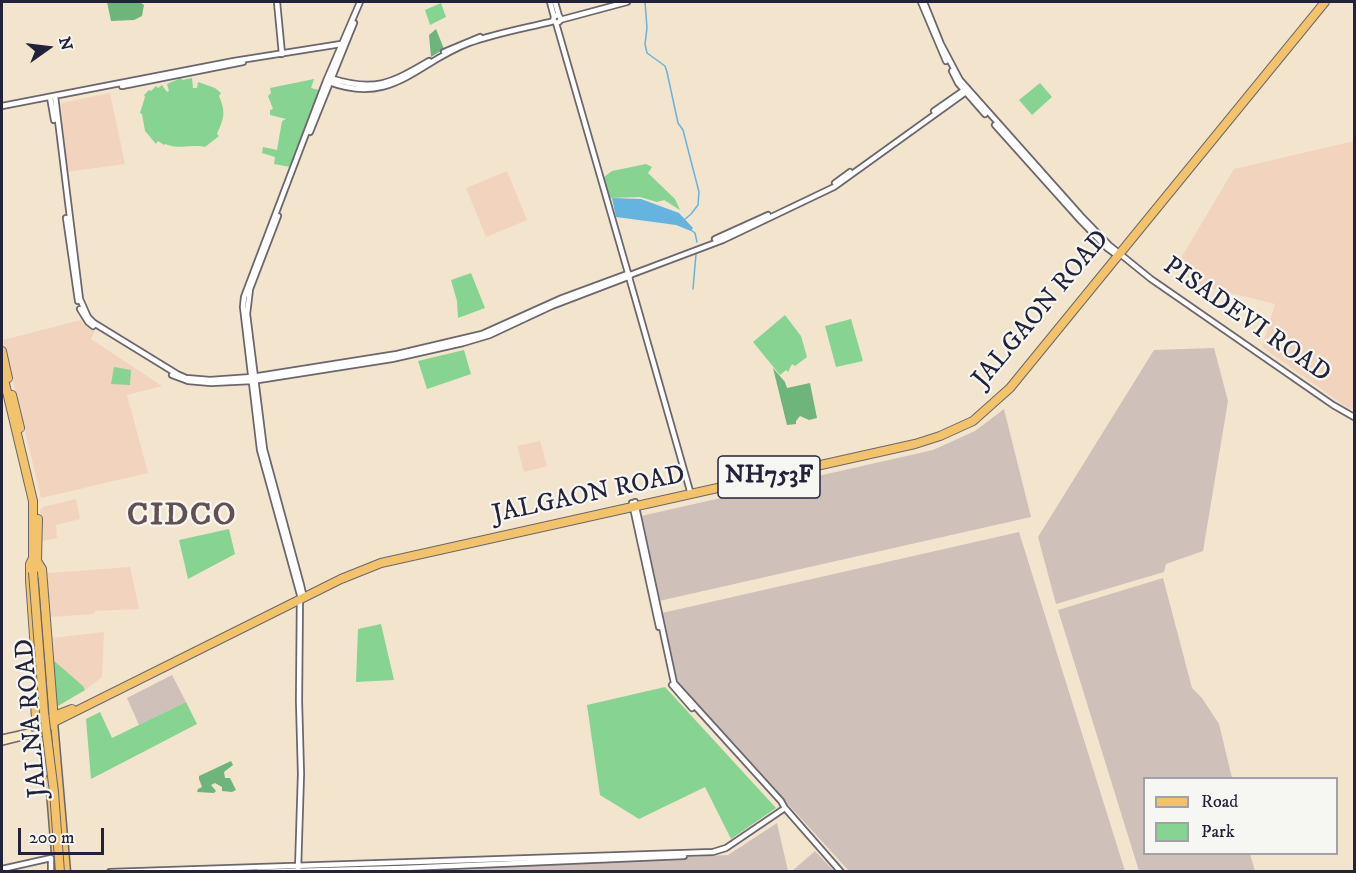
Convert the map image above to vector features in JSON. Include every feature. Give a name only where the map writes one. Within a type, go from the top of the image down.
[{"type":"highway","name":"JALGAON ROAD","points":[[40,731],[54,716],[301,596],[381,563],[915,444],[973,421],[1010,388],[1320,2]]},
{"type":"highway","name":"JALGAON ROAD","points":[[634,505],[690,490],[904,443],[960,424],[980,410],[1016,374],[1118,254],[1211,144],[1325,2]]},
{"type":"highway","points":[[2,351],[38,504],[39,538],[35,559],[30,564],[30,580],[38,692],[36,699],[40,731]]},
{"type":"highway","points":[[2,371],[33,501],[35,559]]},
{"type":"highway","name":"JALNA ROAD","points":[[35,559],[42,569],[54,716]]},
{"type":"highway","points":[[35,573],[44,713],[62,872]]},
{"type":"main road","points":[[35,559],[35,573]]},
{"type":"main road","points":[[38,692],[41,712],[50,711],[54,716]]},
{"type":"main road","name":"JALNA ROAD","points":[[54,716],[62,872]]},
{"type":"main road","points":[[2,740],[40,731],[62,872]]},
{"type":"street","points":[[278,2],[282,55]]},
{"type":"street","points":[[299,867],[301,774],[298,701],[301,596],[260,450],[247,314],[250,289],[328,80],[362,2]]},
{"type":"street","points":[[550,2],[557,19],[690,490]]},
{"type":"street","points":[[555,2],[557,19]]},
{"type":"street","points":[[557,19],[615,2]]},
{"type":"street","points":[[328,80],[360,86],[388,83],[463,42],[627,2]]},
{"type":"street","name":"PISADEVI ROAD","points":[[922,2],[943,55],[965,90],[1078,218],[1118,254],[1151,279],[1333,405],[1354,417]]},
{"type":"street","points":[[2,108],[282,55],[342,46]]},
{"type":"street","points":[[53,98],[79,299],[84,317],[88,322],[176,378],[211,384],[358,362],[466,338],[498,327],[562,298],[628,275],[720,237],[832,185],[965,90]]},
{"type":"street","points":[[634,505],[674,683],[841,872]]},
{"type":"street","points":[[110,872],[299,867],[384,868],[718,852],[736,843],[784,807]]},
{"type":"street","points":[[2,868],[51,858],[51,872]]},
{"type":"street","points":[[258,872],[299,867]]},
{"type":"shaded area","points":[[110,93],[125,164],[67,172],[61,103]]},
{"type":"shaded area","points":[[1354,141],[1354,409],[1349,409],[1262,347],[1275,304],[1202,286],[1175,268],[1234,169]]},
{"type":"shaded area","points":[[507,171],[527,220],[486,237],[466,188]]},
{"type":"shaded area","points":[[81,320],[83,324],[95,331],[91,339],[162,386],[127,395],[148,473],[41,498],[3,340]]},
{"type":"shaded area","points":[[1214,348],[1228,401],[1203,551],[1166,564],[1164,572],[1056,604],[1038,537],[1154,350]]},
{"type":"shaded area","points":[[1004,409],[1031,517],[659,601],[641,516],[933,450],[975,431]]},
{"type":"shaded area","points":[[540,441],[547,466],[524,472],[517,446]]},
{"type":"shaded area","points":[[76,499],[80,519],[56,525],[57,538],[43,541],[40,510],[43,507]]},
{"type":"shaded area","points":[[1019,532],[1125,871],[849,871],[678,684],[662,613]]},
{"type":"shaded area","points":[[130,567],[139,609],[95,611],[94,614],[51,617],[47,573]]},
{"type":"shaded area","points":[[1163,578],[1192,688],[1202,698],[1219,724],[1232,777],[1143,777],[1143,855],[1250,855],[1255,871],[1139,871],[1058,610]]},
{"type":"shaded area","points":[[104,632],[102,677],[58,706],[52,638]]},
{"type":"shaded area","points":[[172,675],[186,702],[139,725],[127,698]]},
{"type":"shaded area","points":[[777,823],[788,871],[403,872],[728,855]]},
{"type":"shaded area","points":[[815,851],[834,871],[792,871]]},
{"type":"green space","points":[[107,2],[140,2],[144,5],[142,16],[134,20],[111,21]]},
{"type":"green space","points":[[441,3],[446,17],[430,25],[425,10]]},
{"type":"green space","points":[[436,29],[444,49],[431,57],[429,35]]},
{"type":"green space","points":[[181,78],[182,80],[192,78],[193,88],[197,88],[198,82],[215,88],[221,93],[219,96],[223,115],[217,134],[219,136],[205,147],[176,147],[164,145],[158,141],[156,144],[145,131],[140,113],[144,95],[156,86],[158,88],[162,85],[167,92],[169,91],[167,84]]},
{"type":"green space","points":[[314,79],[311,88],[319,90],[290,167],[274,164],[275,157],[262,153],[263,147],[277,150],[282,121],[286,119],[270,115],[270,110],[273,109],[268,96],[271,93],[270,88]]},
{"type":"green space","points":[[1040,83],[1052,97],[1032,115],[1019,100]]},
{"type":"green space","points":[[646,164],[652,167],[648,173],[675,199],[680,210],[664,200],[657,202],[640,197],[608,198],[604,177],[612,171]]},
{"type":"green space","points":[[471,273],[485,308],[458,318],[457,301],[451,280]]},
{"type":"green space","points":[[785,315],[801,336],[807,357],[795,366],[792,364],[788,372],[786,370],[780,375],[753,342]]},
{"type":"green space","points":[[851,319],[863,361],[836,367],[825,326]]},
{"type":"green space","points":[[464,350],[471,374],[427,389],[418,361]]},
{"type":"green space","points":[[114,367],[131,370],[130,385],[111,384]]},
{"type":"green space","points":[[773,368],[785,382],[787,388],[810,383],[817,418],[809,420],[800,416],[796,424],[787,425]]},
{"type":"green space","points":[[229,529],[235,554],[188,579],[179,540]]},
{"type":"green space","points":[[381,624],[394,680],[356,682],[358,629]]},
{"type":"green space","points":[[53,660],[85,690],[58,706],[56,704]]},
{"type":"green space","points":[[665,687],[776,808],[731,839],[705,787],[639,819],[600,795],[587,705]]},
{"type":"green space","points":[[186,702],[197,724],[91,779],[86,719],[100,712],[112,738]]},
{"type":"green space","points":[[231,761],[233,765],[224,772],[225,778],[230,778],[236,790],[222,791],[222,787],[215,783],[211,785],[216,791],[214,793],[197,792],[202,787],[199,776]]},
{"type":"water","points":[[612,198],[641,199],[679,213],[693,228],[691,231],[676,225],[616,217]]},
{"type":"waterway","points":[[645,2],[647,53],[665,66],[678,123],[683,130],[699,192],[698,205],[691,214]]},
{"type":"waterway","points":[[684,220],[690,215]]},
{"type":"waterway","points":[[691,230],[695,233],[697,242]]},
{"type":"waterway","points":[[693,289],[696,254]]},
{"type":"district","name":"CIDCO","points":[[182,517]]}]
